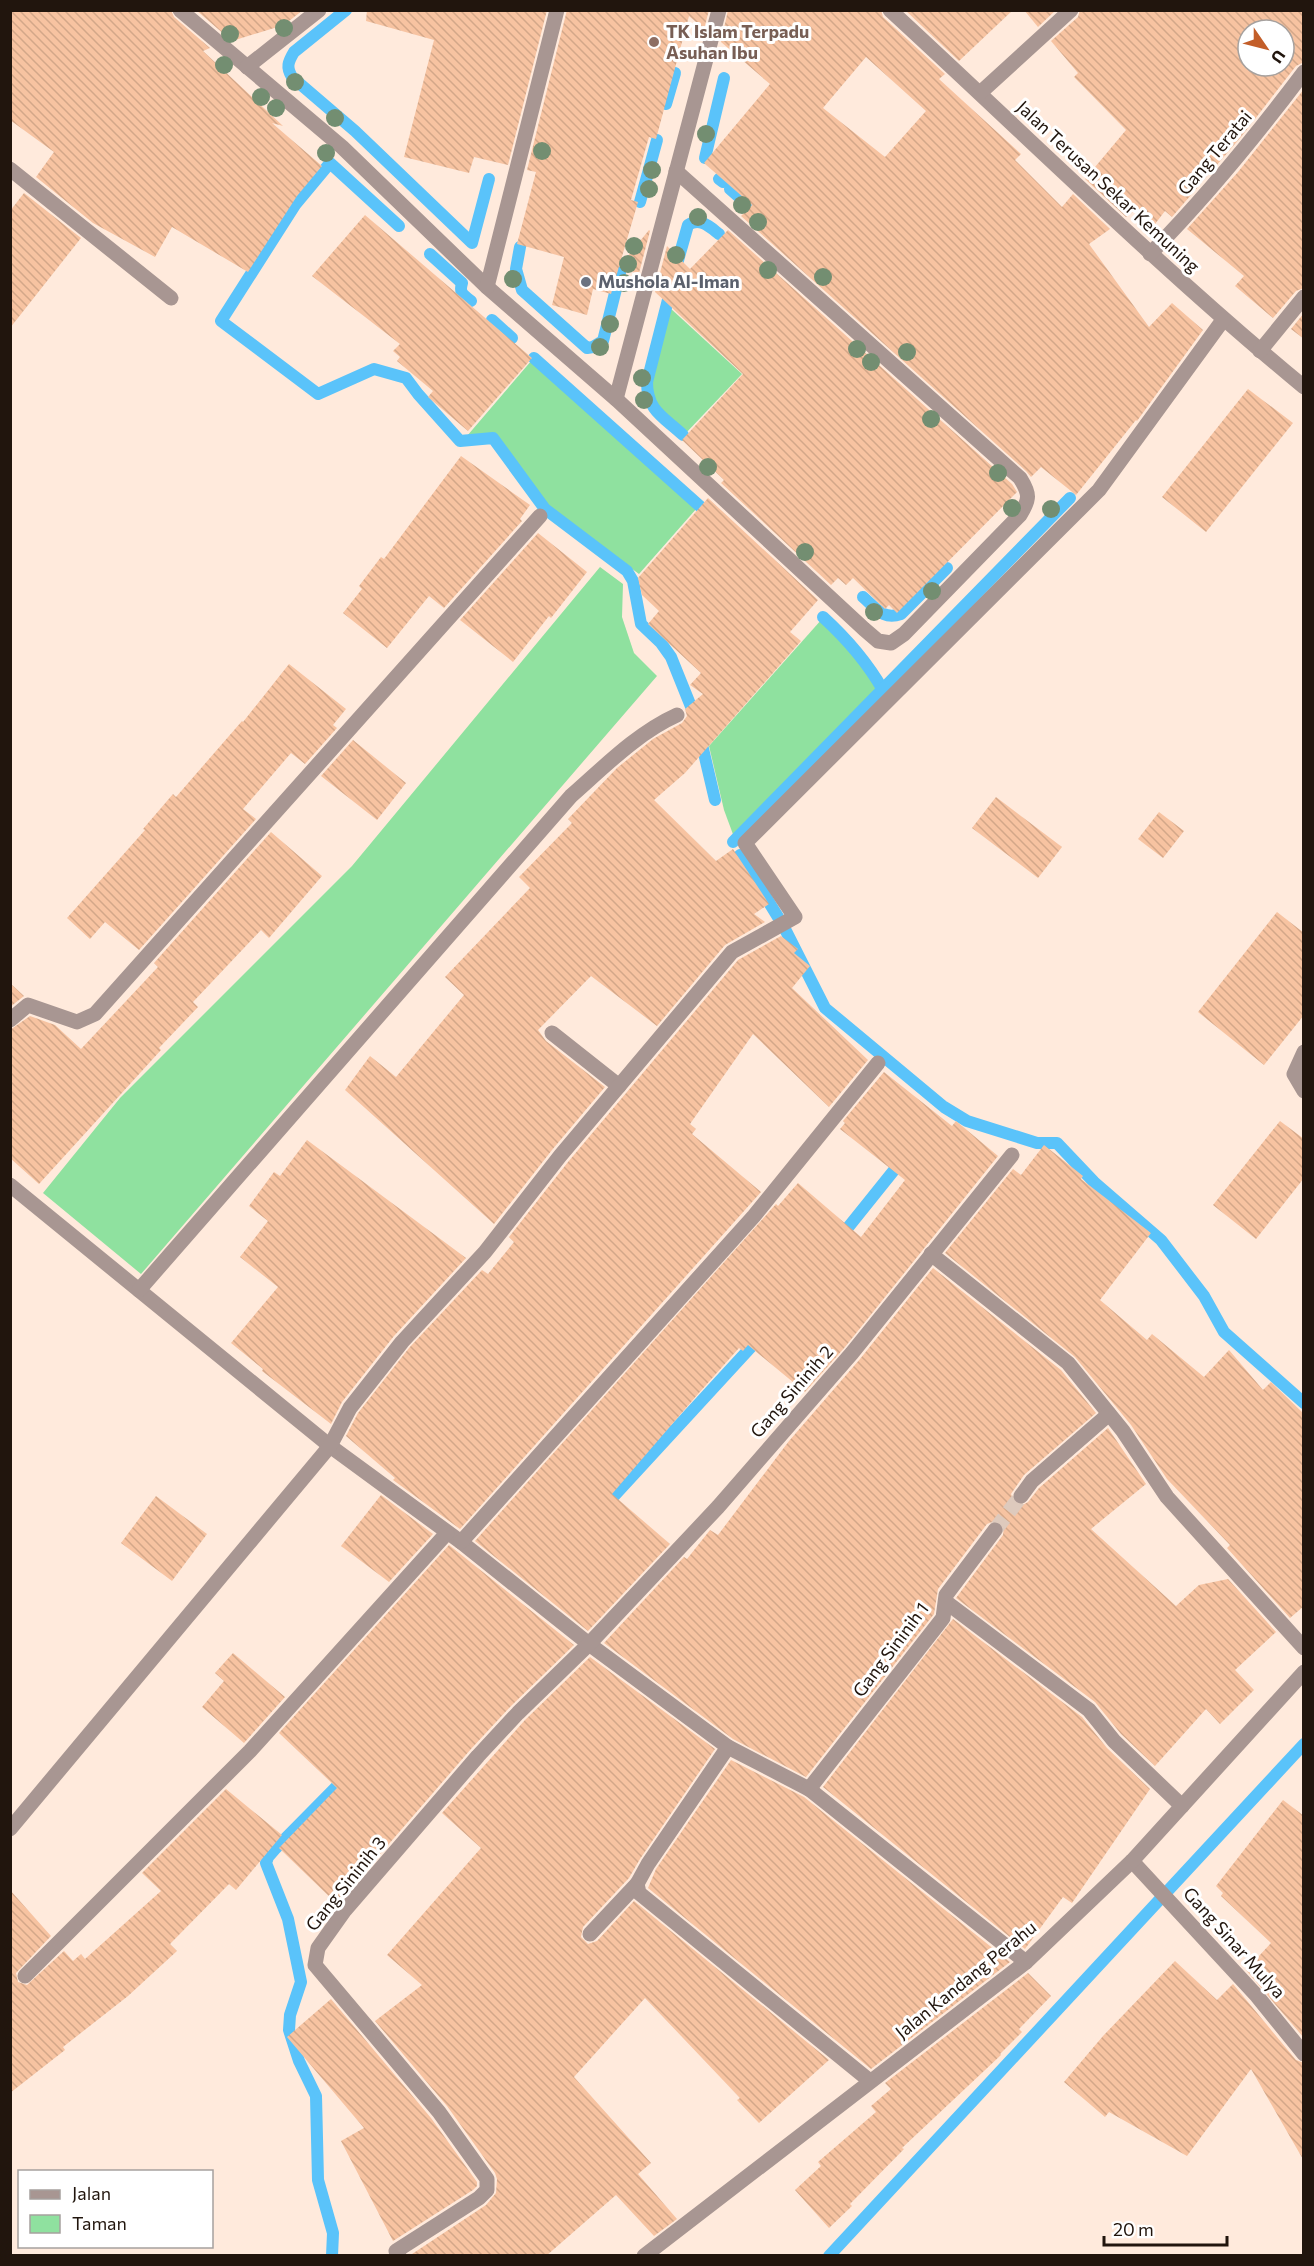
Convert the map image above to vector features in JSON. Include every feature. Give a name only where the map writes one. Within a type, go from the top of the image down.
[{"type":"street","points":[[180,10],[342,147],[487,287],[616,399],[878,641],[891,643],[904,634],[1020,515],[1027,503],[1028,490],[1020,478],[676,171]]},
{"type":"street","points":[[247,67],[319,10]]},
{"type":"street","points":[[487,287],[557,10]]},
{"type":"street","points":[[616,399],[719,10]]},
{"type":"street","name":"Jalan Terusan Sekar Kemuning","points":[[890,10],[1150,254],[1223,320],[1304,387]]},
{"type":"street","points":[[980,93],[1071,10]]},
{"type":"street","name":"Gang Teratai","points":[[1150,254],[1185,218],[1259,132],[1304,72]]},
{"type":"street","points":[[10,168],[171,298]]},
{"type":"street","points":[[1260,351],[1304,297]]},
{"type":"street","points":[[10,1829],[330,1446],[350,1408],[402,1342],[485,1252],[560,1156],[732,952],[795,917],[745,843],[1099,490],[1223,320]]},
{"type":"street","points":[[10,1020],[28,1005],[77,1022],[95,1014],[540,516]]},
{"type":"street","points":[[139,1290],[571,796],[662,721],[677,715]]},
{"type":"street","points":[[552,1033],[619,1086]]},
{"type":"street","points":[[1304,1052],[1294,1074],[1304,1091]]},
{"type":"street","points":[[461,1542],[754,1216],[878,1063]]},
{"type":"street","name":"Gang Sininih 2","points":[[589,1644],[726,1498],[852,1353],[1012,1155]]},
{"type":"street","points":[[10,1185],[330,1446],[461,1542],[589,1644],[728,1747],[809,1789],[1026,1962]]},
{"type":"street","points":[[931,1254],[1068,1363],[1109,1414],[1167,1497],[1304,1648]]},
{"type":"street","points":[[1021,1496],[1032,1481],[1109,1414]]},
{"type":"street","name":"Gang Sininih 1","points":[[809,1789],[943,1618],[946,1595],[994,1530]]},
{"type":"street","points":[[25,1976],[250,1752],[447,1533]]},
{"type":"street","points":[[946,1602],[1089,1710],[1114,1741],[1182,1806]]},
{"type":"street","name":"Gang Sininih 3","points":[[399,2256],[396,2251],[479,2198],[487,2190],[487,2179],[439,2112],[315,1965],[318,1948],[345,1910],[478,1756],[518,1713],[589,1644]]},
{"type":"street","name":"Jalan Kandang Perahu","points":[[644,2256],[1026,1962],[1132,1861],[1304,1672]]},
{"type":"street","points":[[590,1934],[637,1884],[728,1747]]},
{"type":"street","name":"Gang Sinar Mulya","points":[[1132,1861],[1257,1996],[1304,2054]]},
{"type":"street","points":[[637,1884],[639,1893],[647,1901],[870,2081]]},
{"type":"green space","points":[[669,307],[742,374],[685,434],[656,408],[648,390]]},
{"type":"green space","points":[[532,360],[697,508],[639,574],[549,507],[494,433],[467,436]]},
{"type":"green space","points":[[600,567],[623,584],[622,617],[634,653],[657,676],[141,1274],[43,1193],[120,1098],[352,866]]},
{"type":"green space","points":[[822,619],[868,670],[880,690],[734,837],[724,810],[709,746]]},
{"type":"building","points":[[10,10],[171,10],[174,17],[210,48],[203,51],[283,126],[272,123],[322,166],[297,196],[248,272],[172,227],[155,257],[93,223],[36,177],[54,152],[10,120]]},
{"type":"building","points":[[196,10],[303,10],[284,25],[232,41]]},
{"type":"building","points":[[367,10],[547,10],[508,165],[474,157],[469,173],[404,157],[434,40],[366,21]]},
{"type":"building","points":[[567,10],[709,10],[704,29],[689,16],[656,139],[649,137],[631,200],[638,202],[611,294],[593,289],[587,315],[552,305],[564,257],[517,244],[536,172],[527,170]]},
{"type":"building","points":[[728,10],[881,10],[883,17],[945,74],[939,79],[1021,154],[1015,160],[1062,207],[1073,194],[1110,229],[1089,244],[1149,327],[1172,303],[1203,330],[1137,421],[1076,495],[1041,467],[1031,477],[741,216],[752,205],[704,163],[770,84],[721,42]],"holes":[[[866,57],[926,111],[885,157],[823,108]]]},
{"type":"building","points":[[905,10],[1013,10],[959,61]]},
{"type":"building","points":[[1024,10],[1056,10],[1038,27]]},
{"type":"building","points":[[1080,10],[1304,10],[1304,62],[1296,66],[1296,18],[1236,18],[1236,78],[1287,78],[1241,137],[1172,217],[1165,211],[1155,224],[1137,209],[1126,217],[1085,179],[1126,130],[1074,77],[1078,73],[1051,41],[1078,17]]},
{"type":"building","points":[[1304,89],[1304,288],[1296,291],[1273,318],[1235,286],[1244,276],[1187,229],[1238,172]]},
{"type":"building","points":[[24,193],[81,238],[10,328],[10,211]]},
{"type":"building","points":[[365,215],[532,358],[468,431],[428,397],[433,391],[397,361],[400,357],[393,351],[400,344],[312,276]]},
{"type":"building","points":[[728,230],[1012,484],[1017,492],[897,613],[889,605],[885,609],[853,578],[846,585],[838,578],[831,585],[721,483],[724,480],[682,440],[743,374],[655,292],[667,246],[690,269]]},
{"type":"building","points":[[650,231],[638,277],[623,262]]},
{"type":"building","points":[[1304,313],[1304,339],[1291,329]]},
{"type":"building","points":[[1248,389],[1293,423],[1206,532],[1162,497]]},
{"type":"building","points":[[461,456],[530,505],[520,519],[522,521],[444,608],[429,596],[387,648],[343,613],[362,589],[359,586],[381,557],[384,559]]},
{"type":"building","points":[[708,498],[818,600],[790,632],[801,641],[685,773],[654,800],[716,861],[733,849],[769,904],[754,914],[765,922],[725,945],[657,1026],[591,976],[538,1030],[546,1041],[605,1087],[494,1224],[345,1090],[370,1056],[396,1077],[464,995],[445,977],[530,888],[519,877],[572,823],[568,819],[617,768],[653,739],[682,723],[687,716],[685,709],[703,694],[690,685],[701,673],[648,624],[659,611],[642,595],[638,578]]},
{"type":"building","points":[[538,533],[587,572],[513,662],[460,620]]},
{"type":"building","points":[[289,664],[346,709],[333,725],[337,728],[305,764],[291,753],[243,809],[256,819],[139,950],[105,922],[90,939],[67,918],[145,830],[143,829],[173,794],[176,797],[243,722]]},
{"type":"building","points":[[353,740],[406,783],[377,820],[321,776]]},
{"type":"building","points":[[996,797],[1062,847],[1038,878],[972,828]]},
{"type":"building","points":[[1159,812],[1184,831],[1163,858],[1138,839]]},
{"type":"building","points":[[271,832],[322,876],[269,938],[261,930],[193,1002],[198,1007],[39,1184],[10,1158],[10,1030],[30,1016],[55,1025],[81,1049],[158,967],[154,963]]},
{"type":"building","points":[[1277,912],[1304,933],[1304,1015],[1264,1065],[1198,1012]]},
{"type":"building","points":[[781,936],[798,949],[794,953],[810,966],[792,988],[868,1060],[829,1107],[753,1034],[690,1124],[696,1129],[692,1134],[761,1192],[460,1529],[393,1480],[395,1478],[346,1436],[358,1413],[409,1348],[482,1270],[488,1274],[514,1242],[509,1237],[568,1162],[738,960]]},
{"type":"building","points":[[10,983],[24,996],[10,1007]]},
{"type":"building","points":[[884,1072],[952,1126],[956,1121],[998,1156],[845,1347],[805,1392],[748,1345],[743,1351],[739,1348],[698,1394],[612,1494],[670,1544],[588,1631],[475,1541],[776,1204],[778,1206],[798,1183],[861,1237],[905,1180],[840,1129],[845,1123],[843,1121]]},
{"type":"building","points":[[1280,1121],[1304,1139],[1304,1178],[1256,1239],[1213,1205]]},
{"type":"building","points":[[307,1140],[466,1258],[394,1336],[342,1402],[331,1424],[262,1371],[263,1369],[231,1343],[278,1287],[240,1257],[268,1221],[249,1206],[274,1172],[280,1176]]},
{"type":"building","points":[[1044,1145],[1083,1176],[1081,1179],[1151,1233],[1100,1300],[1147,1340],[1152,1334],[1204,1377],[1229,1350],[1263,1390],[1271,1382],[1304,1414],[1304,1606],[1290,1618],[1227,1548],[1230,1545],[1167,1479],[1131,1425],[1075,1357],[945,1253],[1013,1169],[1021,1175]]},
{"type":"building","points":[[933,1268],[1061,1370],[1096,1413],[1024,1475],[1011,1494],[1015,1503],[1021,1506],[1028,1502],[1039,1488],[1108,1428],[1146,1484],[1091,1529],[1176,1606],[1199,1585],[1228,1579],[1276,1632],[1235,1670],[1254,1690],[1220,1724],[1206,1709],[1155,1766],[1121,1734],[1095,1702],[956,1598],[1003,1535],[1004,1526],[997,1520],[987,1524],[938,1589],[934,1614],[806,1777],[733,1739],[604,1643],[684,1557],[687,1559],[710,1530],[718,1535],[789,1441],[860,1359]]},
{"type":"building","points":[[381,1495],[433,1534],[389,1582],[341,1546]]},
{"type":"building","points":[[156,1496],[207,1534],[172,1581],[121,1543]]},
{"type":"building","points":[[449,1545],[574,1645],[511,1706],[471,1749],[337,1904],[279,1848],[337,1788],[279,1733]]},
{"type":"building","points":[[953,1619],[1082,1717],[1107,1748],[1150,1789],[1072,1903],[1063,1897],[1025,1949],[823,1787]]},
{"type":"building","points":[[233,1653],[285,1697],[244,1743],[202,1707],[224,1681],[215,1673]]},
{"type":"building","points":[[590,1657],[715,1749],[629,1878],[583,1927],[581,1937],[588,1944],[597,1941],[634,1901],[829,2060],[759,2123],[737,2100],[740,2098],[645,1998],[574,2077],[651,2163],[638,2174],[677,2219],[654,2236],[616,2195],[546,2256],[409,2256],[486,2205],[496,2193],[497,2179],[447,2106],[375,2021],[422,1985],[387,1955],[481,1848],[442,1813],[525,1720]]},
{"type":"building","points":[[731,1760],[804,1797],[1010,1962],[871,2069],[648,1888],[656,1869]]},
{"type":"building","points":[[226,1789],[282,1835],[236,1890],[229,1884],[170,1944],[177,1951],[128,1996],[63,2047],[65,2050],[10,2093],[10,1890],[51,1936],[16,1973],[18,1982],[27,1985],[64,1951],[73,1961],[81,1954],[85,1959],[161,1891],[142,1873]]},
{"type":"building","points":[[1283,1800],[1304,1816],[1304,2038],[1246,1970],[1271,1943],[1221,1896],[1223,1893],[1216,1886]]},
{"type":"building","points":[[1175,1961],[1217,2000],[1233,1984],[1296,2060],[1304,2063],[1304,2161],[1251,2069],[1187,2156],[1109,2112],[1105,2117],[1064,2082],[1103,2036]]},
{"type":"building","points":[[1028,1973],[1051,1996],[1019,2029],[1022,2032],[1001,2055],[902,2148],[904,2149],[829,2228],[795,2190],[821,2166],[818,2162],[876,2112],[871,2106],[891,2089],[885,2083]]},
{"type":"building","points":[[331,1999],[431,2118],[477,2182],[473,2190],[393,2241],[341,2141],[364,2128],[287,2037]]},
{"type":"waterway","points":[[346,10],[294,52],[288,64],[292,77],[355,131],[472,243],[489,179]]},
{"type":"waterway","points":[[666,104],[675,73]]},
{"type":"waterway","points":[[705,158],[724,78]]},
{"type":"waterway","points":[[640,202],[657,140]]},
{"type":"waterway","points":[[399,226],[330,163],[295,205],[221,321],[318,394],[374,369],[406,378],[460,441],[493,438],[545,509],[627,571],[633,581],[641,624],[661,643],[671,657],[696,719]]},
{"type":"waterway","points":[[719,179],[723,182]]},
{"type":"waterway","points":[[730,189],[763,218]]},
{"type":"waterway","points":[[675,271],[688,225],[701,222],[719,234]]},
{"type":"waterway","points":[[520,247],[516,269],[522,290],[587,348],[603,341],[620,273]]},
{"type":"waterway","points":[[430,254],[462,283],[462,294],[471,301]]},
{"type":"waterway","points":[[671,288],[647,382],[653,407],[683,435]]},
{"type":"waterway","points":[[492,320],[512,338]]},
{"type":"waterway","points":[[534,358],[712,517]]},
{"type":"waterway","points":[[733,842],[1070,498]]},
{"type":"waterway","points":[[863,597],[876,609],[889,616],[901,614],[947,568]]},
{"type":"waterway","points":[[823,617],[856,651],[883,690]]},
{"type":"waterway","points":[[700,736],[715,800]]},
{"type":"waterway","points":[[740,855],[778,917]]},
{"type":"waterway","points":[[786,931],[825,1008],[944,1107],[967,1121],[1037,1143],[1057,1143],[1094,1182],[1161,1240],[1204,1296],[1224,1332],[1304,1403]]},
{"type":"waterway","points":[[838,1240],[903,1159]]},
{"type":"waterway","points":[[603,1508],[762,1335]]},
{"type":"waterway","points":[[829,2256],[1304,1744]]},
{"type":"waterway","points":[[332,2256],[333,2233],[318,2180],[316,2096],[299,2061],[289,2030],[290,2015],[301,1982],[288,1919],[266,1863],[275,1849],[348,1775]]},
{"type":"tunnel","points":[[995,1530],[1021,1496]]},
{"type":"place","name":"TK Islam Terpadu Asuhan Ibu","points":[[654,42]]},
{"type":"place","name":"Mushola Al-Iman","points":[[586,282]]}]
